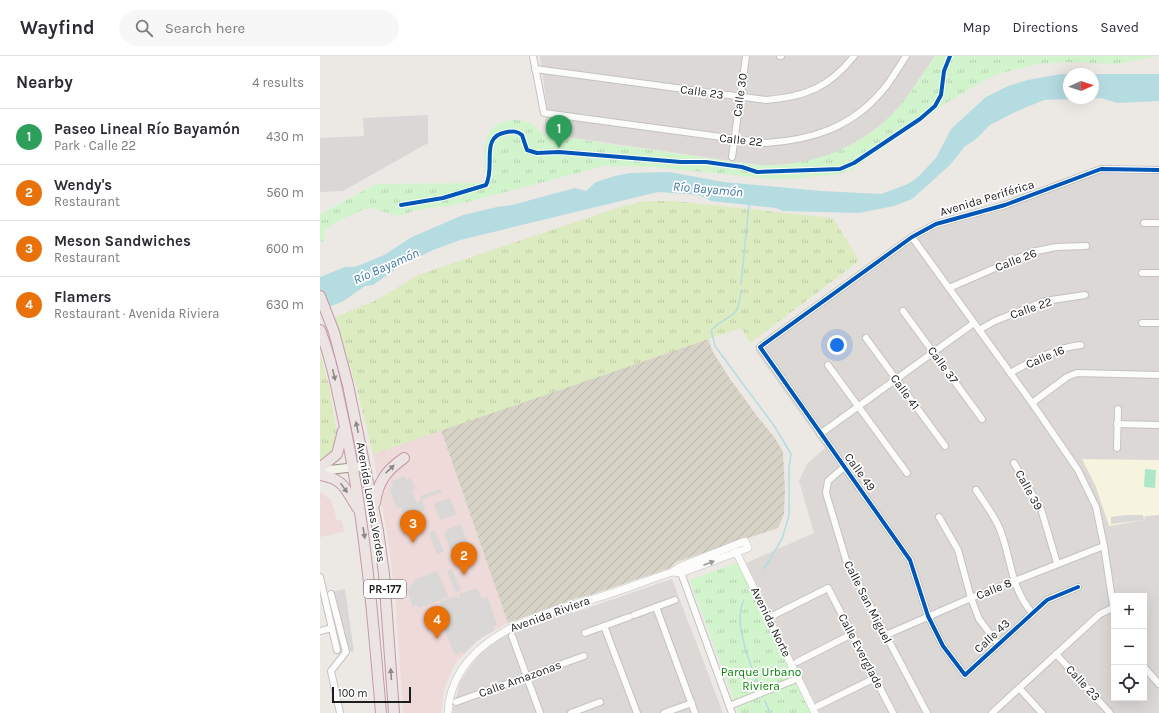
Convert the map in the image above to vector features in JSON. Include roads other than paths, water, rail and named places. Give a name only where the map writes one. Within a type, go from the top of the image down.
[{"type":"highway","name":"Avenida Lomas Verdes","points":[[320,296],[334,332],[348,385],[374,511],[384,574],[394,713]]},
{"type":"highway","name":"Avenida Lomas Verdes","points":[[321,333],[330,360],[353,467],[360,511],[371,588],[381,713]]},
{"type":"highway","points":[[320,468],[337,454],[344,425]]},
{"type":"highway","points":[[374,511],[376,494],[381,480],[389,469],[404,458]]},
{"type":"highway","points":[[320,475],[332,477],[342,484],[360,511]]},
{"type":"main road","points":[[320,471],[365,466]]},
{"type":"street","points":[[533,56],[535,69]]},
{"type":"street","name":"Calle 30","points":[[732,157],[746,56]]},
{"type":"street","name":"Calle 23","points":[[535,69],[766,100],[790,98],[813,91],[832,79],[854,56]]},
{"type":"street","name":"Calle 22","points":[[535,69],[544,113],[734,140],[766,143],[792,142],[822,134],[846,122],[866,108],[883,91],[906,56]]},
{"type":"street","name":"Avenida Periférica","points":[[760,347],[912,237],[936,224],[1005,205],[1101,169],[1159,170]]},
{"type":"street","points":[[1144,223],[1159,223]]},
{"type":"street","points":[[912,237],[1032,403],[1078,470],[1096,507],[1111,593]]},
{"type":"street","name":"Calle 26","points":[[949,288],[1032,252],[1056,247],[1086,246]]},
{"type":"street","points":[[1142,273],[1159,274]]},
{"type":"street","name":"Calle 22","points":[[979,330],[995,321],[1045,301],[1085,295]]},
{"type":"street","name":"Calle 37","points":[[903,311],[982,419]]},
{"type":"street","points":[[820,434],[974,323]]},
{"type":"street","points":[[1142,323],[1159,323]]},
{"type":"street","name":"Calle 41","points":[[866,338],[945,446]]},
{"type":"street","name":"Calle 16","points":[[1010,373],[1040,356],[1065,347],[1082,345]]},
{"type":"street","name":"Calle 49","points":[[760,347],[910,560],[928,616],[943,646],[965,675]]},
{"type":"street","points":[[828,365],[907,473]]},
{"type":"street","points":[[1032,403],[1067,377],[1077,373],[1159,374]]},
{"type":"street","points":[[1117,448],[1118,409]]},
{"type":"street","points":[[1117,424],[1159,425]]},
{"type":"street","name":"Calle 39","points":[[1014,463],[1041,510],[1057,563]]},
{"type":"street","name":"Calle San Miguel","points":[[844,467],[828,481],[826,493],[846,560],[927,713]]},
{"type":"street","points":[[976,490],[999,527],[1014,581],[1021,600],[1032,613]]},
{"type":"street","points":[[939,517],[958,550],[971,598],[980,619],[998,644]]},
{"type":"street","name":"Avenida Riviera","points":[[448,713],[450,697],[454,685],[466,663],[476,652],[502,632],[572,604],[590,600],[736,552],[747,545],[680,570]]},
{"type":"street","name":"Calle 8","points":[[886,635],[971,598],[1057,563],[1104,546]]},
{"type":"street","name":"Avenida Norte","points":[[736,552],[816,709]]},
{"type":"street","points":[[680,570],[732,713]]},
{"type":"street","points":[[320,577],[337,650]]},
{"type":"street","name":"Calle 43","points":[[965,675],[1047,600],[1078,587]]},
{"type":"street","name":"Calle Everglade","points":[[774,615],[828,588],[893,713]]},
{"type":"street","points":[[331,594],[346,652],[331,671],[340,713]]},
{"type":"street","points":[[586,633],[675,600]]},
{"type":"street","points":[[656,607],[696,713]]},
{"type":"street","points":[[992,713],[1100,614],[1111,611]]},
{"type":"street","points":[[604,626],[637,713]]},
{"type":"street","points":[[320,631],[332,628]]},
{"type":"street","points":[[797,662],[852,634]]},
{"type":"street","points":[[512,636],[540,713]]},
{"type":"street","name":"Calle 23","points":[[1056,654],[1110,713]]},
{"type":"street","name":"Calle Amazonas","points":[[456,702],[584,656]]},
{"type":"street","points":[[1147,670],[1159,684]]},
{"type":"street","points":[[729,706],[799,678]]},
{"type":"street","points":[[816,709],[875,678]]},
{"type":"street","points":[[1019,688],[1042,713]]},
{"type":"street","points":[[571,713],[600,702]]},
{"type":"street","points":[[664,713],[692,703]]},
{"type":"water","name":"Río Bayamón","points":[[1063,74],[1063,99],[1044,100],[1015,112],[990,125],[975,140],[965,146],[950,165],[912,199],[894,206],[859,213],[783,211],[776,208],[711,201],[699,195],[658,192],[460,240],[433,250],[397,268],[373,285],[365,286],[342,302],[320,310],[320,277],[345,267],[354,267],[384,255],[412,237],[463,215],[512,205],[575,188],[586,191],[596,182],[615,176],[630,173],[669,172],[724,182],[822,191],[881,194],[908,184],[918,177],[936,158],[951,129],[986,97],[1008,86],[1028,80]]},
{"type":"water","points":[[1099,74],[1159,74],[1159,101],[1117,103],[1099,98]]},
{"type":"waterway","points":[[741,284],[749,205]]},
{"type":"waterway","points":[[741,290],[738,308],[732,315],[711,330],[715,346],[775,427],[791,454],[789,468],[789,515],[782,539],[764,569]]},
{"type":"waterway","points":[[744,600],[741,609],[741,631],[759,687]]},
{"type":"waterway","points":[[765,701],[770,713]]},
{"type":"place","name":"Paseo Lineal Río Bayamón","points":[[559,148]]},
{"type":"place","name":"Meson Sandwiches","points":[[413,543]]},
{"type":"place","name":"Wendy's","points":[[464,575]]},
{"type":"place","name":"Flamers","points":[[437,639]]},
{"type":"park label","name":"Parque Urbano Riviera","points":[[761,679]]}]
